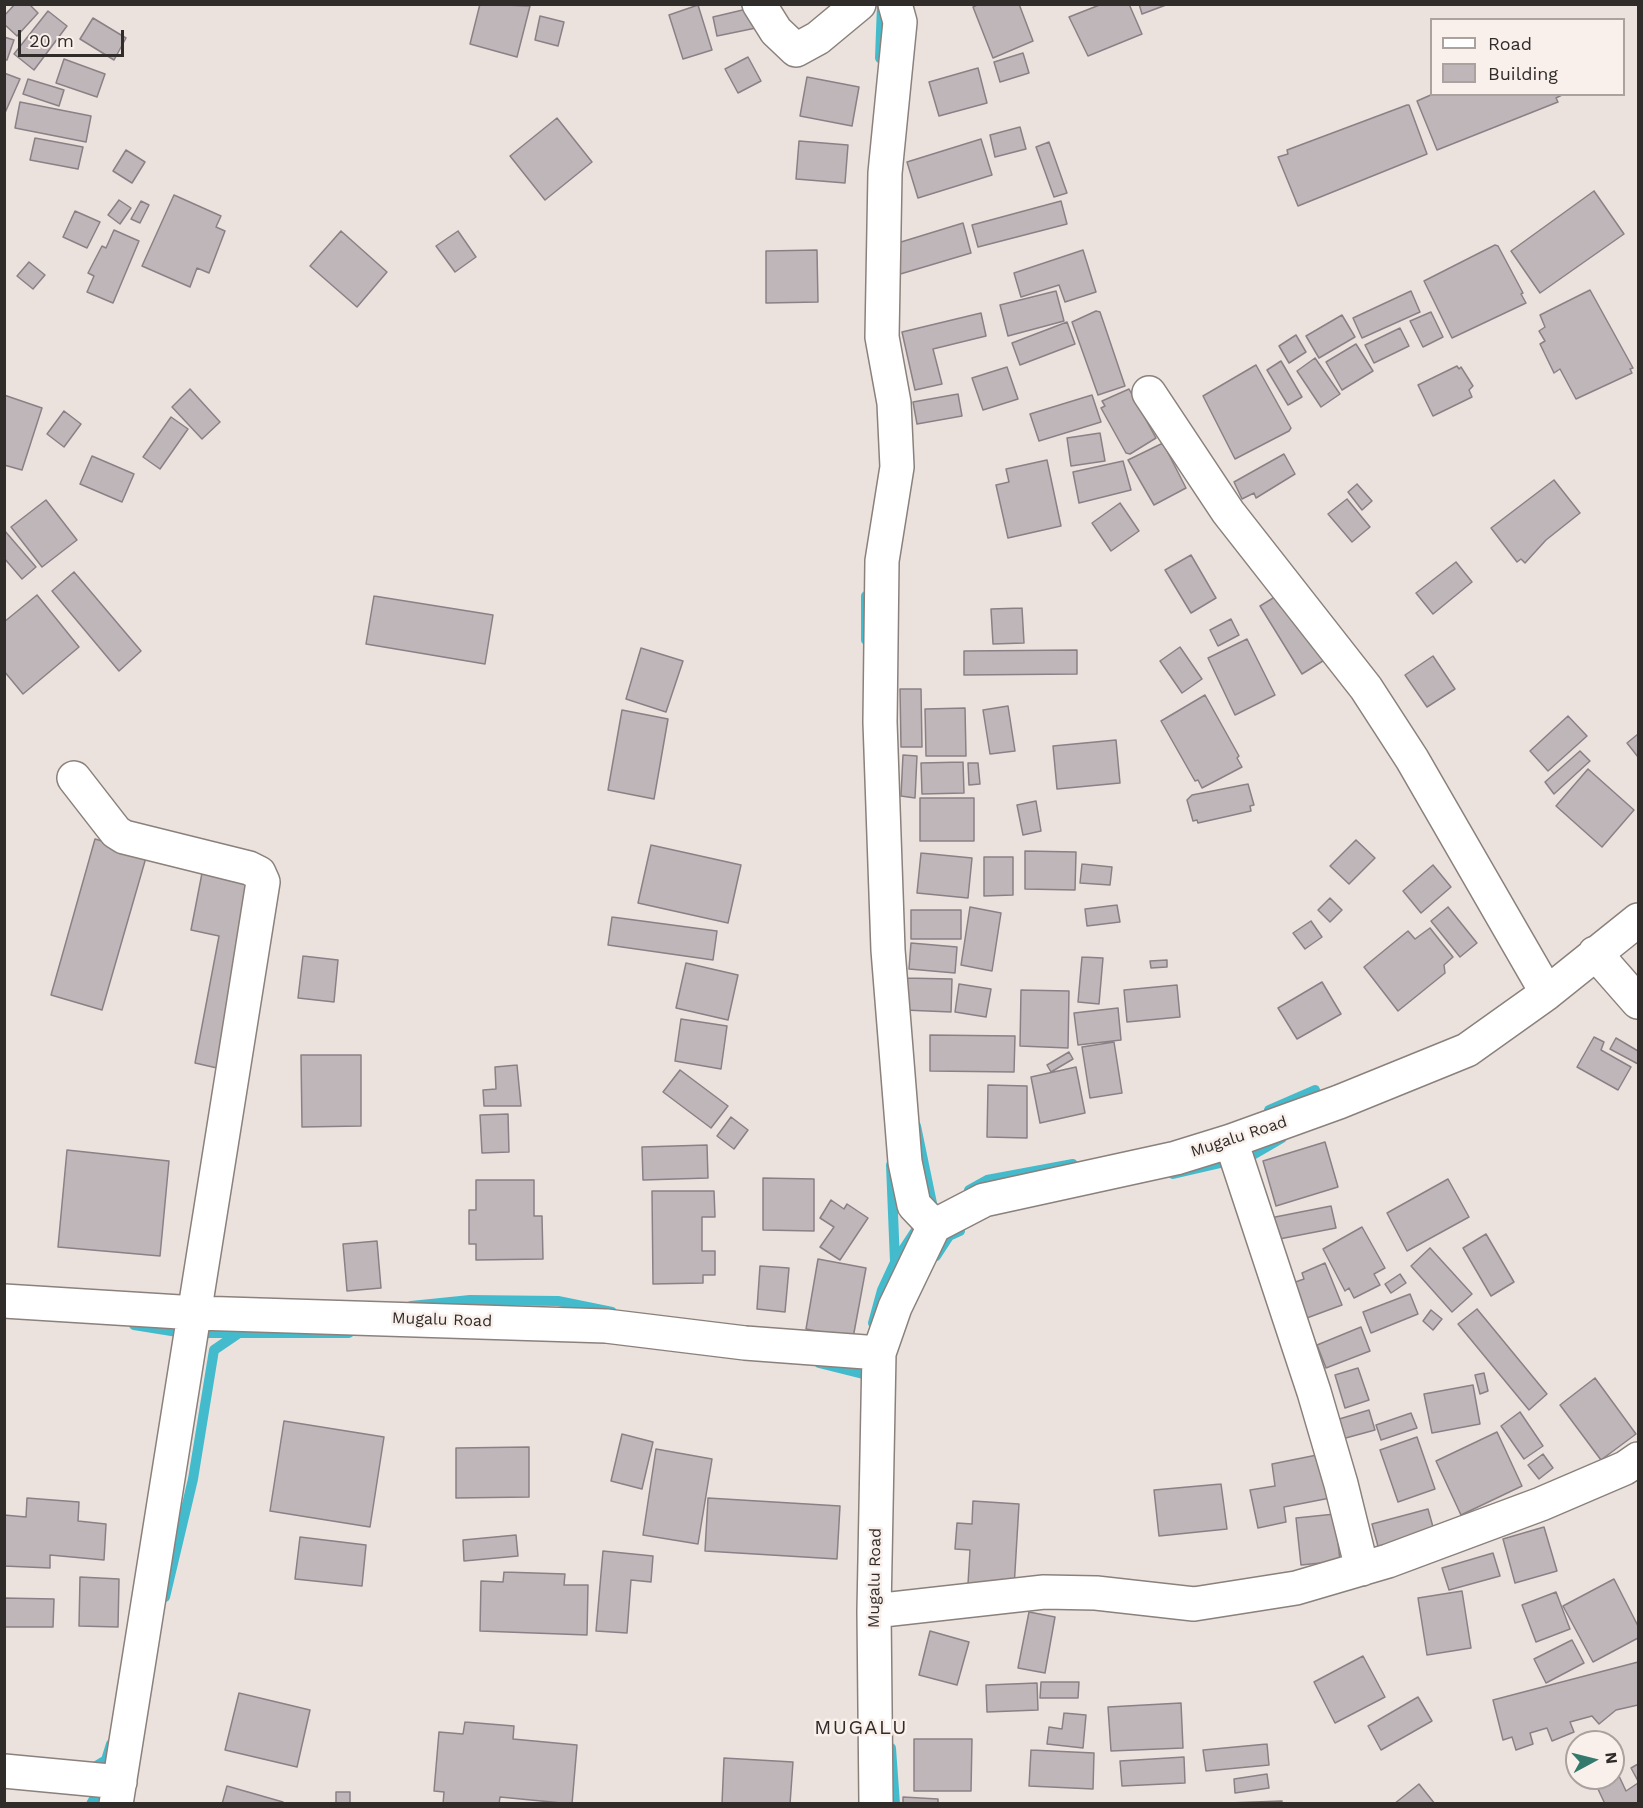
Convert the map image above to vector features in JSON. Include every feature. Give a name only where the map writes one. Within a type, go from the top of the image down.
[{"type":"street","points":[[759,4],[776,31],[796,50],[818,38],[859,4]]},
{"type":"street","points":[[895,4],[900,22],[885,172],[882,337],[894,403],[897,467],[882,561],[880,722],[888,950],[905,1162],[914,1205],[934,1226]]},
{"type":"street","points":[[1149,393],[1228,512],[1366,688],[1412,759],[1547,993]]},
{"type":"street","points":[[4,1771],[118,1793],[263,882],[259,873],[249,868],[124,837],[116,832],[74,778]]},
{"type":"street","name":"Mugalu Road","points":[[876,1803],[874,1611],[879,1353],[895,1307],[934,1226],[984,1200],[1176,1158],[1231,1141],[1339,1102],[1467,1050],[1547,993],[1638,920]]},
{"type":"street","points":[[1595,953],[1638,1002]]},
{"type":"street","points":[[1231,1141],[1314,1392],[1341,1484],[1362,1569]]},
{"type":"street","name":"Mugalu Road","points":[[4,1300],[196,1313],[606,1326],[745,1343],[879,1353]]},
{"type":"street","points":[[874,1611],[1044,1592],[1096,1593],[1194,1604],[1296,1588],[1362,1569],[1541,1504],[1625,1468],[1638,1459]]},
{"type":"building","points":[[15,4],[29,4],[38,13],[17,36],[4,24],[4,16]]},
{"type":"building","points":[[480,4],[530,6],[517,57],[470,44]]},
{"type":"building","points":[[979,4],[1019,4],[1033,41],[993,58],[973,7]]},
{"type":"building","points":[[1102,4],[1129,4],[1142,34],[1088,56],[1069,17]]},
{"type":"building","points":[[1139,4],[1166,4],[1166,5],[1142,14]]},
{"type":"building","points":[[698,5],[712,50],[683,59],[669,15]]},
{"type":"building","points":[[751,8],[756,28],[717,36],[713,17]]},
{"type":"building","points":[[48,11],[67,26],[34,70],[14,54]]},
{"type":"building","points":[[540,16],[564,22],[558,46],[535,40]]},
{"type":"building","points":[[93,18],[126,38],[114,60],[80,39]]},
{"type":"building","points":[[4,37],[14,40],[7,60],[4,60]]},
{"type":"building","points":[[1023,53],[1029,73],[1000,82],[994,62]]},
{"type":"building","points":[[748,57],[761,81],[738,93],[725,69]]},
{"type":"building","points":[[64,59],[105,74],[97,97],[56,83]]},
{"type":"building","points":[[978,68],[987,103],[939,116],[929,82]]},
{"type":"building","points":[[4,73],[20,79],[4,115]]},
{"type":"building","points":[[807,77],[859,87],[852,126],[800,116]]},
{"type":"building","points":[[28,79],[64,90],[59,106],[23,94]]},
{"type":"building","points":[[1430,95],[1560,96],[1556,98],[1558,102],[1437,150],[1417,101]]},
{"type":"building","points":[[20,102],[91,116],[86,142],[15,128]]},
{"type":"building","points":[[1409,105],[1427,154],[1298,206],[1278,157],[1288,154],[1287,150]]},
{"type":"building","points":[[557,118],[592,162],[545,200],[510,156]]},
{"type":"building","points":[[1020,127],[1026,149],[995,157],[990,135]]},
{"type":"building","points":[[35,138],[83,147],[78,169],[30,160]]},
{"type":"building","points":[[981,139],[992,175],[918,198],[907,162]]},
{"type":"building","points":[[799,141],[848,145],[845,183],[796,179]]},
{"type":"building","points":[[1049,142],[1067,193],[1054,197],[1036,147]]},
{"type":"building","points":[[126,150],[145,162],[132,183],[113,171]]},
{"type":"building","points":[[1594,191],[1624,234],[1540,293],[1511,251]]},
{"type":"building","points":[[174,195],[221,216],[216,227],[225,231],[209,273],[197,268],[190,287],[142,266]]},
{"type":"building","points":[[119,200],[131,208],[120,224],[108,215]]},
{"type":"building","points":[[141,201],[149,205],[140,223],[131,219]]},
{"type":"building","points":[[1061,201],[1067,224],[978,247],[972,225]]},
{"type":"building","points":[[75,211],[100,222],[87,248],[63,237]]},
{"type":"building","points":[[963,223],[971,253],[897,275],[888,246]]},
{"type":"building","points":[[114,230],[139,241],[113,303],[87,292],[94,276],[88,273],[102,246],[106,248]]},
{"type":"building","points":[[341,231],[387,272],[357,307],[310,266]]},
{"type":"building","points":[[458,231],[476,257],[455,272],[436,246]]},
{"type":"building","points":[[1495,245],[1498,246],[1526,303],[1452,338],[1424,281]]},
{"type":"building","points":[[817,250],[818,302],[766,303],[766,251]]},
{"type":"building","points":[[1083,250],[1096,292],[1065,302],[1059,285],[1021,297],[1014,273]]},
{"type":"building","points":[[29,262],[45,275],[33,289],[17,276]]},
{"type":"building","points":[[1590,290],[1633,368],[1630,369],[1632,373],[1576,399],[1560,369],[1554,373],[1540,344],[1545,341],[1539,331],[1545,327],[1540,315]]},
{"type":"building","points":[[1056,291],[1064,321],[1008,336],[1000,305]]},
{"type":"building","points":[[1411,291],[1420,312],[1362,338],[1353,318]]},
{"type":"building","points":[[1096,311],[1100,312],[1125,386],[1098,395],[1072,322]]},
{"type":"building","points":[[1431,312],[1443,337],[1423,347],[1410,321]]},
{"type":"building","points":[[981,313],[986,336],[933,349],[942,384],[915,390],[902,332]]},
{"type":"building","points":[[1342,315],[1355,337],[1319,358],[1306,336]]},
{"type":"building","points":[[1067,322],[1075,344],[1020,365],[1012,343]]},
{"type":"building","points":[[1400,328],[1409,346],[1374,363],[1365,345]]},
{"type":"building","points":[[1296,335],[1306,352],[1289,363],[1279,346]]},
{"type":"building","points":[[1356,344],[1373,371],[1342,390],[1326,362]]},
{"type":"building","points":[[1315,358],[1340,394],[1321,407],[1297,371]]},
{"type":"building","points":[[1281,361],[1302,397],[1288,405],[1267,370]]},
{"type":"building","points":[[1256,365],[1291,428],[1235,459],[1203,396]]},
{"type":"building","points":[[1457,366],[1459,369],[1461,367],[1473,386],[1469,390],[1472,397],[1433,416],[1418,385]]},
{"type":"building","points":[[1007,367],[1018,399],[983,410],[972,378]]},
{"type":"building","points":[[190,389],[220,422],[202,439],[172,407]]},
{"type":"building","points":[[1129,389],[1156,438],[1130,454],[1126,453],[1101,408],[1105,406],[1102,401]]},
{"type":"building","points":[[958,394],[962,416],[917,424],[913,402]]},
{"type":"building","points":[[4,395],[42,408],[22,470],[4,465]]},
{"type":"building","points":[[1092,395],[1101,422],[1039,441],[1030,414]]},
{"type":"building","points":[[64,411],[81,424],[64,447],[47,434]]},
{"type":"building","points":[[171,417],[188,429],[160,469],[143,457]]},
{"type":"building","points":[[1100,433],[1105,461],[1071,466],[1067,438]]},
{"type":"building","points":[[1163,443],[1186,488],[1154,505],[1128,460]]},
{"type":"building","points":[[1284,454],[1295,474],[1256,498],[1254,493],[1242,499],[1234,482]]},
{"type":"building","points":[[92,456],[134,474],[122,502],[80,484]]},
{"type":"building","points":[[1047,460],[1061,526],[1008,538],[996,485],[1009,482],[1006,469]]},
{"type":"building","points":[[1123,461],[1131,490],[1079,503],[1073,472]]},
{"type":"building","points":[[1554,480],[1580,513],[1546,540],[1525,563],[1521,559],[1517,562],[1491,528]]},
{"type":"building","points":[[1357,484],[1372,501],[1362,510],[1348,492]]},
{"type":"building","points":[[1347,499],[1370,527],[1352,542],[1328,514]]},
{"type":"building","points":[[46,500],[77,540],[42,567],[11,527]]},
{"type":"building","points":[[1120,503],[1139,531],[1111,551],[1092,523]]},
{"type":"building","points":[[4,530],[36,567],[22,579],[4,558]]},
{"type":"building","points":[[1191,555],[1216,598],[1191,613],[1165,570]]},
{"type":"building","points":[[1456,562],[1472,582],[1433,614],[1416,593]]},
{"type":"building","points":[[74,572],[141,651],[119,671],[52,591]]},
{"type":"building","points":[[1283,592],[1326,659],[1302,674],[1260,606]]},
{"type":"building","points":[[37,595],[79,647],[23,694],[4,671],[4,622]]},
{"type":"building","points":[[374,596],[493,615],[485,664],[366,644]]},
{"type":"building","points":[[1022,608],[1024,643],[993,644],[991,609]]},
{"type":"building","points":[[1231,619],[1239,635],[1218,646],[1210,630]]},
{"type":"building","points":[[1247,639],[1275,695],[1235,715],[1208,658]]},
{"type":"building","points":[[1180,647],[1202,679],[1182,693],[1160,661]]},
{"type":"building","points":[[641,648],[683,661],[666,712],[626,699]]},
{"type":"building","points":[[1077,650],[1077,674],[964,675],[964,651]]},
{"type":"building","points":[[1433,656],[1455,689],[1427,707],[1405,675]]},
{"type":"building","points":[[900,689],[921,689],[922,747],[901,747]]},
{"type":"building","points":[[1205,695],[1239,756],[1237,758],[1242,767],[1202,788],[1198,780],[1195,781],[1161,721]]},
{"type":"building","points":[[1008,706],[1015,751],[990,754],[983,710]]},
{"type":"building","points":[[965,708],[966,756],[926,756],[925,709]]},
{"type":"building","points":[[622,710],[668,719],[654,799],[608,790]]},
{"type":"building","points":[[1568,716],[1587,736],[1548,771],[1530,751]]},
{"type":"building","points":[[1638,734],[1638,757],[1627,743]]},
{"type":"building","points":[[1116,740],[1120,783],[1057,789],[1053,746]]},
{"type":"building","points":[[1580,751],[1590,761],[1554,794],[1545,782]]},
{"type":"building","points":[[903,755],[917,756],[915,798],[901,796]]},
{"type":"building","points":[[963,762],[964,793],[922,794],[921,763]]},
{"type":"building","points":[[968,763],[978,763],[980,784],[969,785]]},
{"type":"building","points":[[1588,769],[1634,810],[1602,847],[1556,806]]},
{"type":"building","points":[[1248,784],[1254,805],[1250,806],[1251,811],[1198,823],[1197,820],[1193,821],[1187,800],[1192,795]]},
{"type":"building","points":[[920,798],[974,798],[974,841],[920,841]]},
{"type":"building","points":[[1036,801],[1041,831],[1023,835],[1017,805]]},
{"type":"building","points":[[95,839],[147,854],[102,1010],[51,995]]},
{"type":"building","points":[[1356,840],[1375,858],[1349,884],[1330,866]]},
{"type":"building","points":[[651,845],[741,865],[728,923],[638,903]]},
{"type":"building","points":[[1025,851],[1076,852],[1075,890],[1025,889]]},
{"type":"building","points":[[921,853],[972,858],[968,898],[917,893]]},
{"type":"building","points":[[984,857],[1013,857],[1013,895],[984,896]]},
{"type":"building","points":[[1082,864],[1112,867],[1110,885],[1080,883]]},
{"type":"building","points":[[1433,865],[1451,887],[1421,913],[1403,891]]},
{"type":"building","points":[[203,868],[253,878],[217,1068],[195,1063],[219,936],[191,930]]},
{"type":"building","points":[[1330,898],[1342,910],[1330,922],[1318,910]]},
{"type":"building","points":[[1117,905],[1120,922],[1087,926],[1085,909]]},
{"type":"building","points":[[970,907],[1001,913],[992,971],[961,965]]},
{"type":"building","points":[[1448,907],[1477,943],[1460,957],[1431,921]]},
{"type":"building","points":[[911,910],[961,910],[961,939],[911,939]]},
{"type":"building","points":[[612,917],[717,931],[713,960],[608,945]]},
{"type":"building","points":[[1311,921],[1322,937],[1305,949],[1293,933]]},
{"type":"building","points":[[1430,928],[1453,957],[1444,965],[1445,973],[1398,1011],[1364,967],[1408,931],[1415,939]]},
{"type":"building","points":[[911,943],[957,947],[955,973],[909,969]]},
{"type":"building","points":[[303,956],[338,960],[334,1002],[298,998]]},
{"type":"building","points":[[1082,957],[1103,958],[1099,1004],[1078,1002]]},
{"type":"building","points":[[1167,960],[1167,967],[1151,968],[1150,961]]},
{"type":"building","points":[[686,963],[738,975],[728,1020],[676,1008]]},
{"type":"building","points":[[905,978],[952,979],[951,1012],[904,1010]]},
{"type":"building","points":[[1322,982],[1341,1014],[1297,1039],[1278,1008]]},
{"type":"building","points":[[959,984],[991,989],[986,1017],[955,1012]]},
{"type":"building","points":[[1177,985],[1180,1017],[1127,1022],[1124,990]]},
{"type":"building","points":[[1021,990],[1069,991],[1068,1048],[1020,1046]]},
{"type":"building","points":[[1118,1008],[1121,1040],[1078,1045],[1074,1013]]},
{"type":"building","points":[[681,1019],[727,1026],[721,1069],[675,1061]]},
{"type":"building","points":[[930,1035],[1015,1036],[1014,1072],[930,1071]]},
{"type":"building","points":[[1594,1037],[1604,1042],[1601,1050],[1631,1067],[1618,1090],[1577,1067]]},
{"type":"building","points":[[1616,1038],[1638,1051],[1638,1064],[1610,1049]]},
{"type":"building","points":[[1114,1042],[1122,1093],[1090,1098],[1082,1047]]},
{"type":"building","points":[[1069,1052],[1073,1059],[1051,1072],[1047,1065]]},
{"type":"building","points":[[301,1055],[361,1055],[361,1126],[302,1127]]},
{"type":"building","points":[[517,1065],[521,1106],[484,1106],[483,1090],[496,1089],[495,1067]]},
{"type":"building","points":[[1076,1067],[1085,1113],[1040,1123],[1031,1077]]},
{"type":"building","points":[[680,1070],[728,1106],[711,1128],[663,1092]]},
{"type":"building","points":[[988,1085],[1027,1086],[1027,1138],[987,1137]]},
{"type":"building","points":[[508,1114],[509,1152],[482,1153],[480,1115]]},
{"type":"building","points":[[731,1117],[748,1130],[734,1149],[717,1136]]},
{"type":"building","points":[[1325,1142],[1338,1187],[1276,1206],[1263,1161]]},
{"type":"building","points":[[707,1145],[708,1178],[643,1180],[642,1147]]},
{"type":"building","points":[[67,1150],[169,1161],[160,1256],[58,1247]]},
{"type":"building","points":[[763,1178],[814,1179],[814,1231],[763,1230]]},
{"type":"building","points":[[1448,1179],[1469,1217],[1407,1251],[1387,1213]]},
{"type":"building","points":[[476,1180],[534,1180],[534,1216],[542,1216],[543,1259],[476,1260],[476,1244],[469,1244],[469,1210],[476,1210]]},
{"type":"building","points":[[652,1191],[714,1191],[715,1217],[702,1217],[702,1251],[715,1251],[715,1275],[703,1275],[703,1283],[653,1284]]},
{"type":"building","points":[[831,1200],[844,1209],[847,1204],[868,1218],[840,1260],[820,1247],[834,1227],[820,1218]]},
{"type":"building","points":[[1331,1206],[1336,1228],[1269,1241],[1265,1219]]},
{"type":"building","points":[[1362,1227],[1385,1268],[1374,1274],[1380,1285],[1354,1298],[1349,1288],[1345,1291],[1323,1249]]},
{"type":"building","points":[[1486,1234],[1514,1282],[1491,1296],[1463,1248]]},
{"type":"building","points":[[377,1241],[381,1288],[347,1291],[343,1244]]},
{"type":"building","points":[[1430,1248],[1472,1294],[1452,1312],[1411,1266]]},
{"type":"building","points":[[818,1259],[866,1268],[853,1338],[806,1329]]},
{"type":"building","points":[[1325,1263],[1342,1305],[1296,1322],[1284,1286],[1304,1279],[1302,1273]]},
{"type":"building","points":[[760,1266],[789,1268],[785,1312],[757,1309]]},
{"type":"building","points":[[1400,1274],[1406,1283],[1391,1293],[1385,1284]]},
{"type":"building","points":[[1410,1294],[1418,1314],[1371,1333],[1363,1312]]},
{"type":"building","points":[[1477,1309],[1547,1394],[1529,1410],[1458,1324]]},
{"type":"building","points":[[1431,1310],[1442,1319],[1433,1330],[1423,1321]]},
{"type":"building","points":[[1361,1327],[1370,1351],[1326,1368],[1317,1345]]},
{"type":"building","points":[[1358,1368],[1369,1400],[1345,1408],[1335,1375]]},
{"type":"building","points":[[1484,1373],[1488,1391],[1480,1394],[1475,1375]]},
{"type":"building","points":[[1595,1378],[1636,1434],[1601,1460],[1560,1405]]},
{"type":"building","points":[[1473,1385],[1480,1424],[1432,1433],[1424,1394]]},
{"type":"building","points":[[1369,1410],[1375,1430],[1331,1442],[1326,1423]]},
{"type":"building","points":[[1520,1412],[1543,1446],[1524,1459],[1501,1426]]},
{"type":"building","points":[[1411,1413],[1417,1428],[1381,1440],[1376,1425]]},
{"type":"building","points":[[284,1421],[384,1437],[370,1527],[270,1511]]},
{"type":"building","points":[[1497,1432],[1522,1486],[1461,1515],[1436,1461]]},
{"type":"building","points":[[622,1434],[653,1442],[642,1489],[611,1481]]},
{"type":"building","points":[[1417,1437],[1435,1489],[1398,1502],[1380,1450]]},
{"type":"building","points":[[529,1447],[529,1497],[456,1498],[456,1448]]},
{"type":"building","points":[[656,1449],[712,1459],[698,1544],[643,1535]]},
{"type":"building","points":[[1322,1454],[1330,1498],[1284,1507],[1286,1522],[1258,1528],[1250,1490],[1275,1486],[1272,1464]]},
{"type":"building","points":[[1543,1454],[1553,1468],[1539,1479],[1528,1465]]},
{"type":"building","points":[[1221,1484],[1227,1529],[1159,1536],[1154,1490]]},
{"type":"building","points":[[27,1498],[79,1502],[78,1521],[106,1524],[104,1560],[50,1555],[50,1568],[4,1566],[4,1515],[26,1517]]},
{"type":"building","points":[[708,1498],[840,1506],[837,1559],[705,1551]]},
{"type":"building","points":[[973,1501],[1019,1504],[1014,1588],[968,1584],[970,1550],[955,1549],[957,1523],[972,1524]]},
{"type":"building","points":[[1428,1509],[1435,1534],[1379,1550],[1372,1524]]},
{"type":"building","points":[[1335,1514],[1340,1561],[1301,1565],[1296,1518]]},
{"type":"building","points":[[1544,1527],[1557,1571],[1515,1583],[1503,1539]]},
{"type":"building","points":[[516,1535],[518,1556],[464,1561],[463,1540]]},
{"type":"building","points":[[300,1537],[366,1545],[362,1586],[295,1579]]},
{"type":"building","points":[[603,1551],[653,1556],[651,1582],[631,1580],[627,1633],[596,1631]]},
{"type":"building","points":[[1493,1553],[1500,1576],[1449,1590],[1442,1568]]},
{"type":"building","points":[[504,1572],[565,1574],[564,1585],[588,1585],[587,1635],[480,1631],[481,1581],[503,1582]]},
{"type":"building","points":[[80,1577],[119,1579],[118,1627],[79,1626]]},
{"type":"building","points":[[1614,1579],[1638,1626],[1638,1638],[1593,1662],[1563,1606]]},
{"type":"building","points":[[1462,1591],[1471,1648],[1427,1655],[1418,1598]]},
{"type":"building","points":[[1556,1592],[1570,1629],[1536,1642],[1522,1605]]},
{"type":"building","points":[[4,1598],[54,1599],[53,1627],[4,1627]]},
{"type":"building","points":[[1029,1612],[1055,1617],[1045,1673],[1018,1668]]},
{"type":"building","points":[[930,1631],[969,1642],[957,1685],[919,1675]]},
{"type":"building","points":[[1572,1640],[1584,1663],[1546,1683],[1534,1659]]},
{"type":"building","points":[[1363,1656],[1385,1697],[1335,1723],[1314,1682]]},
{"type":"building","points":[[1638,1662],[1638,1705],[1616,1710],[1599,1724],[1592,1716],[1570,1722],[1573,1730],[1565,1730],[1565,1736],[1552,1741],[1547,1728],[1530,1733],[1533,1744],[1516,1750],[1512,1737],[1503,1740],[1493,1700]]},
{"type":"building","points":[[1041,1682],[1079,1682],[1078,1698],[1040,1698]]},
{"type":"building","points":[[1037,1683],[1038,1710],[987,1712],[986,1685]]},
{"type":"building","points":[[239,1693],[310,1710],[297,1767],[225,1750]]},
{"type":"building","points":[[1418,1697],[1432,1721],[1381,1750],[1368,1726]]},
{"type":"building","points":[[1181,1703],[1183,1748],[1111,1751],[1108,1707]]},
{"type":"building","points":[[1064,1713],[1086,1715],[1083,1748],[1047,1744],[1049,1727],[1062,1729]]},
{"type":"building","points":[[465,1722],[514,1726],[513,1739],[577,1745],[572,1804],[500,1797],[499,1804],[443,1804],[444,1792],[434,1791],[439,1732],[463,1734]]},
{"type":"building","points":[[914,1739],[972,1739],[971,1791],[914,1791]]},
{"type":"building","points":[[1267,1744],[1269,1765],[1206,1771],[1203,1750]]},
{"type":"building","points":[[1031,1750],[1094,1753],[1093,1789],[1029,1786]]},
{"type":"building","points":[[1184,1757],[1185,1783],[1122,1786],[1120,1761]]},
{"type":"building","points":[[724,1758],[793,1762],[790,1804],[722,1804]]},
{"type":"building","points":[[1638,1764],[1638,1781],[1631,1768]]},
{"type":"building","points":[[1267,1774],[1269,1788],[1235,1793],[1234,1779]]},
{"type":"building","points":[[1638,1783],[1638,1804],[1605,1804],[1598,1790],[1625,1789],[1626,1791]]},
{"type":"building","points":[[1419,1784],[1435,1804],[1394,1804]]},
{"type":"building","points":[[227,1786],[283,1802],[283,1804],[222,1804]]},
{"type":"building","points":[[336,1792],[350,1792],[350,1804],[336,1804]]},
{"type":"building","points":[[903,1797],[938,1799],[938,1804],[903,1804]]},
{"type":"building","points":[[1282,1801],[1282,1804],[1228,1804],[1228,1803]]},
{"type":"waterway","points":[[880,58],[882,5]]},
{"type":"waterway","points":[[866,596],[866,640]]},
{"type":"waterway","points":[[1269,1110],[1315,1090]]},
{"type":"waterway","points":[[916,1126],[934,1213]]},
{"type":"waterway","points":[[1173,1174],[1251,1156],[1282,1138]]},
{"type":"waterway","points":[[969,1190],[987,1180],[1073,1164]]},
{"type":"waterway","points":[[891,1165],[895,1262]]},
{"type":"waterway","points":[[873,1323],[882,1290],[895,1262],[920,1224]]},
{"type":"waterway","points":[[936,1256],[949,1236],[960,1231]]},
{"type":"waterway","points":[[411,1306],[470,1300],[558,1301],[612,1312]]},
{"type":"waterway","points":[[134,1325],[184,1333],[349,1333]]},
{"type":"waterway","points":[[165,1597],[193,1479],[214,1350],[239,1333]]},
{"type":"waterway","points":[[819,1363],[871,1376]]},
{"type":"waterway","points":[[88,1771],[106,1760],[111,1744]]},
{"type":"waterway","points":[[891,1748],[895,1804]]},
{"type":"waterway","points":[[91,1804],[98,1792]]},
{"type":"district","name":"MUGALU","points":[[861,1728]]}]
